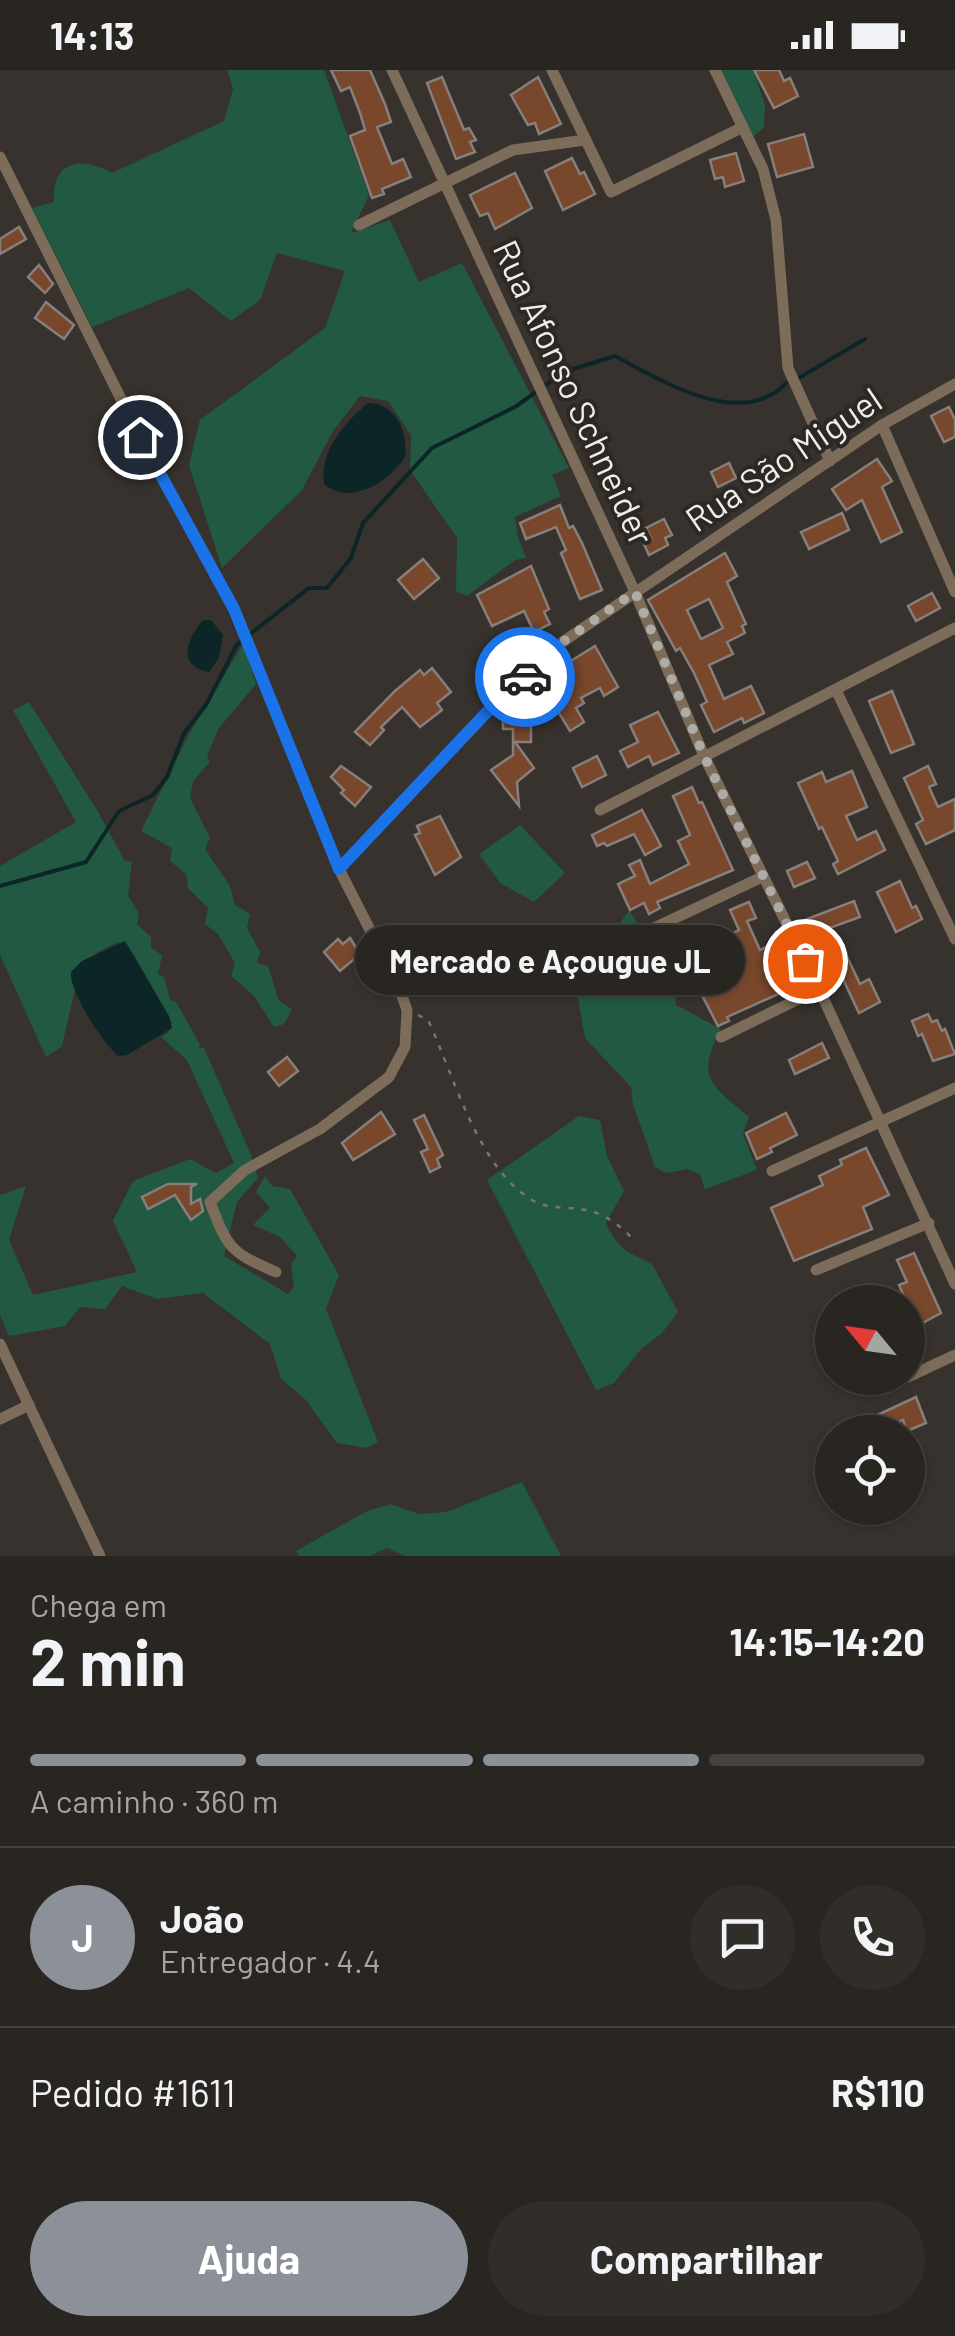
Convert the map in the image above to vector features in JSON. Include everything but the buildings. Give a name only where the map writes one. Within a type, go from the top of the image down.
[{"type":"street","name":"Rua Afonso Schneider","points":[[392,70],[635,592],[704,756],[820,988],[955,1284]]},
{"type":"street","points":[[552,70],[610,192],[743,127]]},
{"type":"street","points":[[715,70],[764,169],[776,220],[788,368],[830,461]]},
{"type":"street","points":[[359,225],[514,150],[585,140]]},
{"type":"street","points":[[0,157],[140,437],[234,609],[339,869],[407,1010],[405,1047],[389,1076],[320,1129],[245,1170],[210,1202],[225,1237],[238,1255],[276,1272]]},
{"type":"street","name":"Rua São Miguel","points":[[339,869],[498,702],[564,641],[882,425],[955,384]]},
{"type":"street","points":[[882,425],[955,592]]},
{"type":"street","points":[[600,810],[955,628]]},
{"type":"street","points":[[836,690],[955,939]]},
{"type":"street","points":[[654,928],[762,877]]},
{"type":"street","points":[[721,1037],[820,988]]},
{"type":"street","points":[[772,1171],[955,1088]]},
{"type":"street","points":[[816,1270],[929,1223]]},
{"type":"street","points":[[0,1344],[100,1556]]},
{"type":"street","points":[[925,1369],[955,1355]]},
{"type":"street","points":[[0,1419],[29,1406]]},
{"type":"path","points":[[407,1010],[428,1020],[482,1144],[500,1171],[532,1201],[552,1208],[592,1211],[617,1222],[636,1242]]},
{"type":"green space","points":[[227,70],[324,70],[369,195],[351,233],[390,220],[419,282],[462,263],[569,468],[552,475],[561,496],[515,517],[526,558],[515,560],[467,596],[456,591],[457,538],[410,470],[411,435],[388,401],[360,396],[333,431],[302,490],[222,568],[189,465],[200,420],[325,328],[345,271],[277,253],[260,300],[231,321],[189,288],[92,327],[32,208],[54,202],[57,178],[70,165],[89,164],[112,173],[224,121],[233,89]]},
{"type":"green space","points":[[719,70],[753,70],[765,105],[764,128],[751,138]]},
{"type":"green space","points":[[243,644],[256,684],[219,728],[207,755],[210,762],[193,781],[190,798],[210,838],[205,849],[230,886],[235,905],[250,914],[247,928],[260,952],[257,963],[268,966],[279,1001],[292,1009],[284,1024],[274,1027],[254,996],[231,976],[235,963],[218,934],[205,924],[208,908],[188,888],[186,874],[170,861],[172,848],[141,831],[188,736]]},
{"type":"green space","points":[[29,702],[125,861],[132,861],[128,896],[139,913],[137,924],[151,937],[151,948],[162,955],[158,974],[164,977],[170,1000],[176,1002],[199,1048],[204,1048],[251,1155],[258,1178],[237,1202],[224,1256],[288,1294],[294,1287],[291,1264],[297,1256],[280,1237],[253,1225],[270,1208],[256,1192],[265,1176],[272,1186],[290,1189],[339,1275],[326,1309],[378,1442],[366,1448],[337,1443],[305,1399],[281,1379],[270,1344],[203,1293],[157,1299],[122,1286],[105,1309],[80,1307],[65,1326],[9,1336],[0,1315],[0,1195],[26,1186],[9,1240],[33,1295],[137,1272],[113,1221],[133,1181],[190,1159],[216,1173],[234,1163],[187,1060],[161,1037],[168,1033],[172,1023],[133,953],[118,942],[96,953],[71,980],[75,989],[62,1046],[46,1057],[0,955],[0,866],[76,822],[13,710]]},
{"type":"green space","points":[[520,825],[565,873],[534,902],[500,883],[479,854]]},
{"type":"green space","points":[[629,911],[673,972],[676,1005],[721,1029],[708,1070],[717,1088],[749,1117],[743,1134],[757,1170],[705,1189],[700,1174],[687,1169],[666,1173],[655,1167],[631,1087],[585,1038],[575,981]]},
{"type":"green space","points":[[579,1116],[600,1120],[607,1156],[624,1191],[606,1223],[610,1232],[624,1249],[652,1264],[678,1312],[614,1383],[596,1390],[487,1180]]},
{"type":"green space","points":[[522,1482],[561,1556],[405,1556],[387,1548],[370,1556],[299,1556],[296,1551],[365,1512],[390,1504],[419,1514],[447,1512]]},
{"type":"water","points":[[368,403],[386,408],[398,421],[405,438],[405,457],[390,475],[369,488],[346,493],[334,490],[324,484],[329,450],[342,429]]},
{"type":"water","points":[[203,620],[211,620],[223,635],[219,658],[209,672],[199,669],[188,658],[189,643]]},
{"type":"water","points":[[125,941],[169,1016],[172,1028],[127,1055],[118,1056],[81,1004],[71,972],[82,961]]},
{"type":"waterway","points":[[797,379],[865,339]]},
{"type":"waterway","points":[[544,386],[567,371],[615,356],[677,388],[724,402],[768,397],[786,383]]},
{"type":"waterway","points":[[249,635],[309,588],[327,588],[351,558],[363,523],[432,448],[515,407],[536,392]]},
{"type":"waterway","points":[[0,886],[86,862],[119,811],[153,795],[167,777],[184,733],[206,705],[241,641]]},
{"type":"way so far","points":[[525,677],[564,641],[635,592],[704,756],[805,961]]},
{"type":"place","name":"Mercado e Açougue JL","points":[[805,961]]},
{"type":"route","points":[[140,437],[234,609],[339,869],[525,677]]}]
